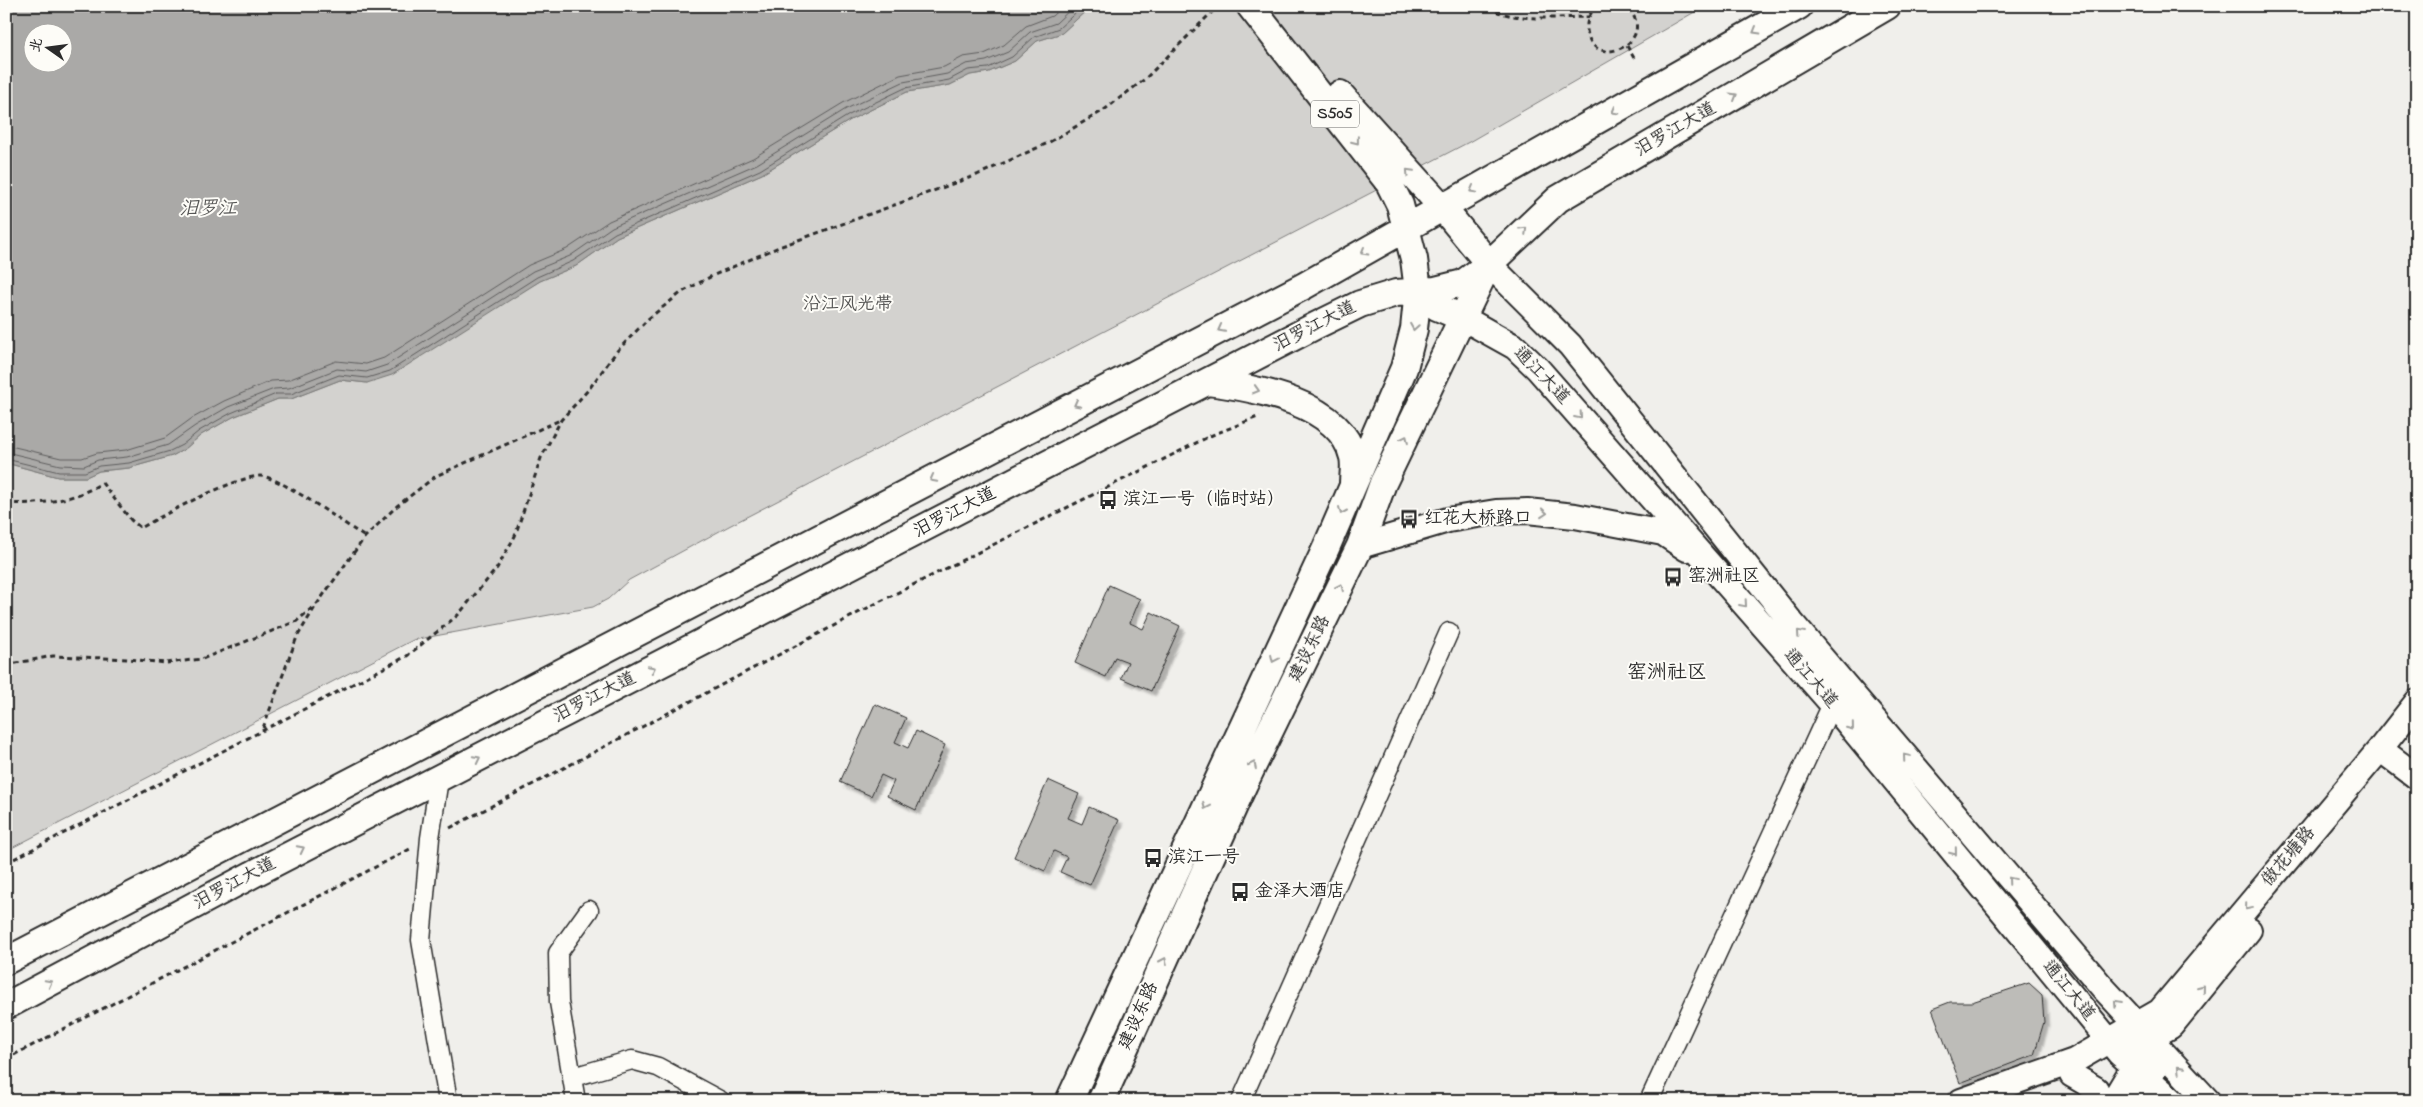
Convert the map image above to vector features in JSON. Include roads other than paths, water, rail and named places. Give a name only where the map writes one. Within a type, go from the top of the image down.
[{"type":"main road","name":"S505","points":[[1250,6],[1389,183],[1400,205],[1406,228]]},
{"type":"main road","name":"S505","points":[[1261,6],[1442,207],[1489,264]]},
{"type":"main road","name":"汨罗江大道","points":[[6,961],[1286,295],[1799,6]]},
{"type":"main road","name":"汨罗江大道","points":[[6,1006],[257,872],[1360,304],[1396,293],[1453,287],[1463,283],[1489,264],[1558,199],[1887,6]]},
{"type":"main road","name":"建设东路","points":[[1069,1101],[1353,487],[1404,368],[1414,329],[1418,290],[1414,259],[1406,228]]},
{"type":"main road","name":"建设东路","points":[[1101,1101],[1244,784],[1360,546],[1383,483],[1479,281],[1489,264]]},
{"type":"main road","name":"通江大道","points":[[1489,264],[1570,346],[1792,623],[1840,697],[2128,1059],[2173,1101]]},
{"type":"main road","name":"通江大道","points":[[1418,290],[1437,307],[1463,318],[1515,347],[1538,369],[1708,563],[1840,697],[2208,1101]]},
{"type":"main road","points":[[1208,382],[1250,387],[1307,408],[1329,421],[1343,436],[1353,458],[1353,487]]},
{"type":"main road","points":[[1360,546],[1448,520],[1496,512],[1527,512],[1575,516],[1663,533],[1708,563]]},
{"type":"main road","name":"傲花塘路","points":[[2150,1039],[2385,752],[2417,702]]},
{"type":"main road","points":[[2417,723],[2385,752],[2417,777]]},
{"type":"main road","points":[[2002,1101],[2072,1075],[2128,1059],[2150,1039]]},
{"type":"main road","points":[[2112,1101],[2128,1059],[2150,1039]]},
{"type":"main road","points":[[1961,1101],[2074,1061],[2128,1059]]},
{"type":"main road","points":[[2128,1059],[2133,1101]]},
{"type":"main road","points":[[2072,1075],[2096,1089],[2101,1101]]},
{"type":"street","points":[[1242,1101],[1449,632]]},
{"type":"street","points":[[1649,1101],[1840,697]]},
{"type":"street","points":[[439,778],[430,838],[421,940],[448,1101]]},
{"type":"street","points":[[576,1101],[574,1077],[559,1002],[558,954],[589,910]]},
{"type":"street","points":[[574,1077],[632,1060],[658,1067],[721,1101]]},
{"type":"water","name":"汨罗江","points":[[6,6],[1091,6],[1062,33],[1037,41],[1015,61],[989,72],[970,75],[950,85],[907,92],[852,119],[762,174],[617,237],[576,266],[540,281],[392,375],[367,383],[340,380],[291,399],[278,399],[233,417],[201,435],[185,449],[172,456],[129,468],[99,471],[86,477],[58,477],[6,463]]},
{"type":"place","name":"滨江一号（临时站）","points":[[1108,500]]},
{"type":"place","name":"红花大桥路口","points":[[1409,519]]},
{"type":"place","name":"窑洲社区","points":[[1673,577]]},
{"type":"place","name":"滨江一号","points":[[1153,858]]},
{"type":"place","name":"金泽大酒店","points":[[1240,892]]},
{"type":"district","name":"窑洲社区","points":[[1667,673]]},
{"type":"park label","name":"沿江风光带","points":[[848,305]]}]
